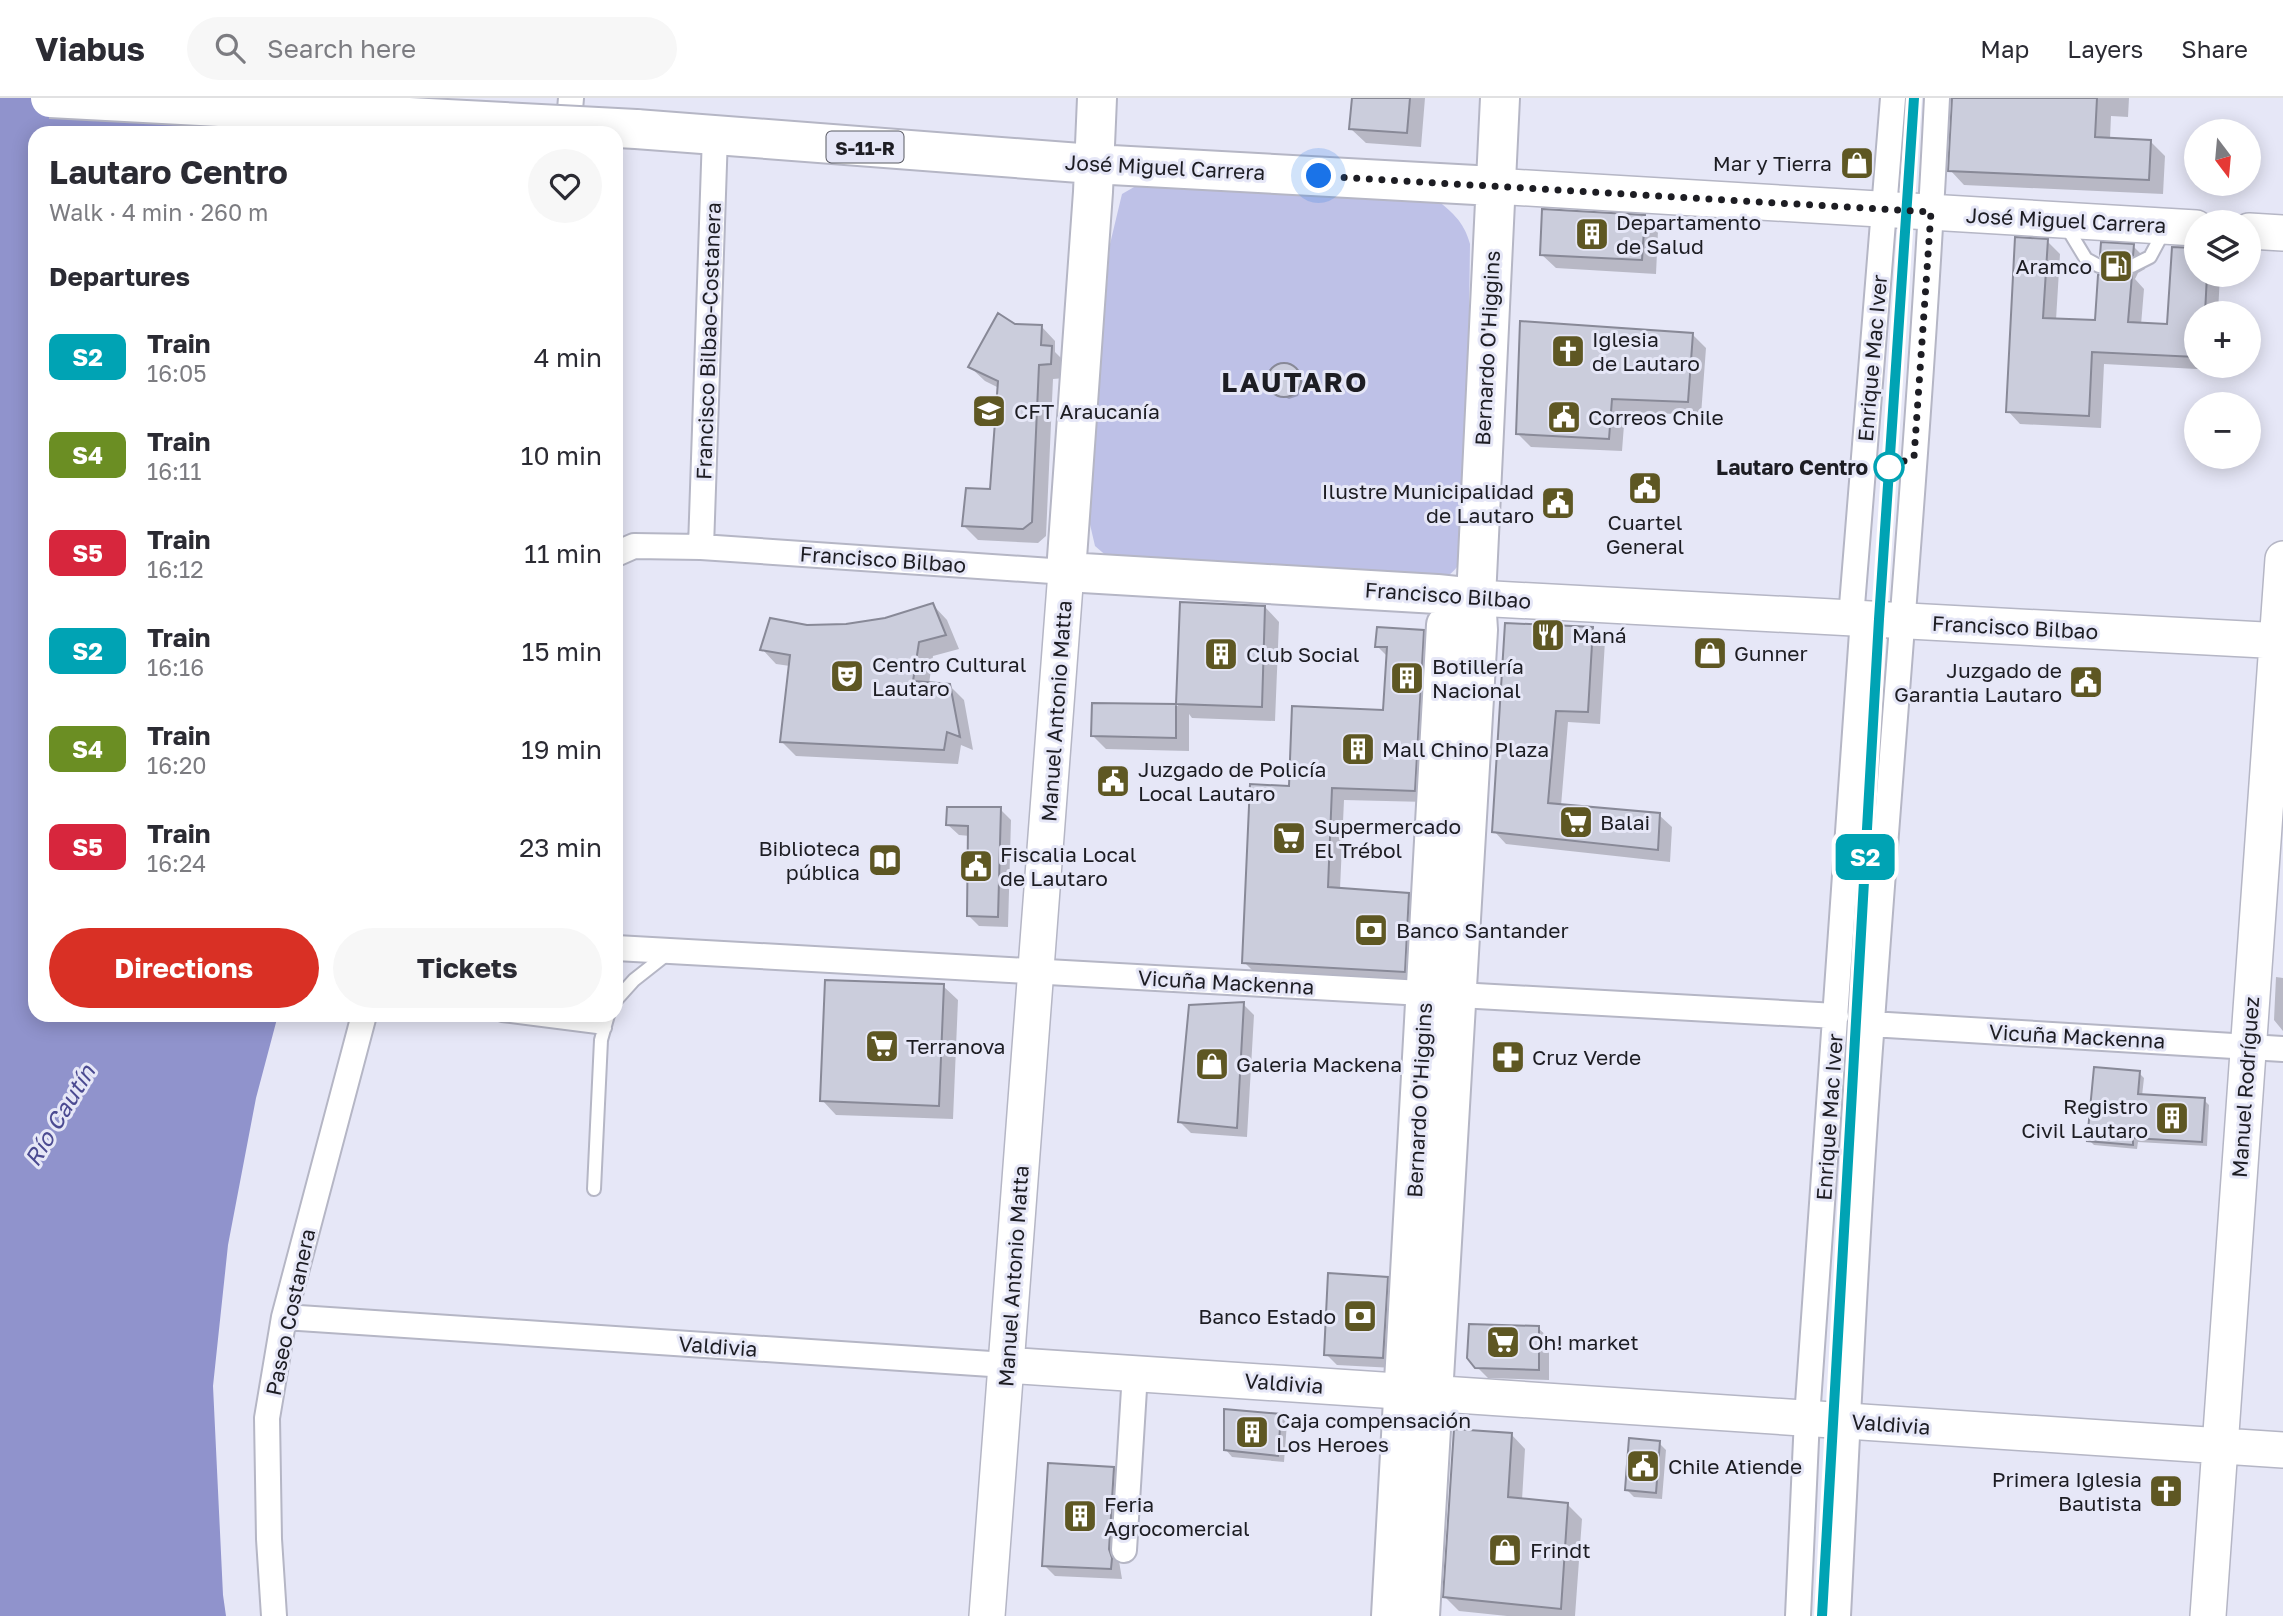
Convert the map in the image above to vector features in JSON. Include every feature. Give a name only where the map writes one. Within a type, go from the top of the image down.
[{"type":"main road","name":"José Miguel Carrera","points":[[50,98],[579,126]]},
{"type":"main road","name":"Manuel Antonio Matta","points":[[1066,572],[1097,98]]},
{"type":"main road","name":"Bernardo O'Higgins","points":[[1420,1616],[1419,1392],[1441,994],[1446,625],[1476,598],[1500,98]]},
{"type":"main road","name":"José Miguel Carrera","points":[[623,128],[1093,164],[1494,186]]},
{"type":"main road","name":"Francisco Bilbao","points":[[1066,572],[1476,598]]},
{"type":"main road","name":"Bernardo O'Higgins","points":[[1391,1616],[1419,1392]]},
{"type":"street","points":[[569,126],[571,98]]},
{"type":"street","name":"Enrique Mac Iver","points":[[1798,1616],[1807,1418],[1836,1016],[1857,618],[1893,98]]},
{"type":"street","name":"Enrique Mac Iver","points":[[1838,1616],[1871,1024],[1903,621],[1937,98]]},
{"type":"street","name":"Francisco Bilbao-Costanera","points":[[701,547],[715,135]]},
{"type":"street","name":"José Miguel Carrera","points":[[1494,186],[2181,227]]},
{"type":"street","points":[[2261,232],[2283,233]]},
{"type":"street","name":"Francisco Bilbao","points":[[623,551],[634,546],[701,547],[1066,572]]},
{"type":"street","name":"Manuel Rodríguez","points":[[2208,1616],[2280,641],[2283,559]]},
{"type":"street","name":"Manuel Antonio Matta","points":[[987,1616],[1066,572]]},
{"type":"street","name":"Francisco Bilbao","points":[[1476,598],[2280,641]]},
{"type":"street","name":"Vicuña Mackenna","points":[[623,948],[1836,1016]]},
{"type":"street","name":"Paseo Costanera","points":[[274,1616],[269,1539],[267,1418],[284,1317],[362,1022]]},
{"type":"street","name":"Vicuña Mackenna","points":[[1871,1024],[2283,1049]]},
{"type":"street","name":"Valdivia","points":[[284,1317],[2283,1450]]},
{"type":"street","points":[[1124,1550],[1135,1373]]},
{"type":"lane","points":[[2062,220],[2086,259],[2099,266]]},
{"type":"lane","points":[[2132,265],[2150,257],[2181,227]]},
{"type":"lane","points":[[623,992],[670,951]]},
{"type":"lane","points":[[594,1189],[600,1052],[606,1022]]},
{"type":"shaded area","points":[[1148,179],[1433,197],[1460,223],[1470,244],[1466,537],[1460,563],[1440,582],[1109,558],[1095,546],[1089,520],[1110,244],[1122,194]]},
{"type":"water","name":"Río Cautín","points":[[0,98],[399,98],[397,126],[28,126],[28,1022],[276,1022],[256,1098],[228,1245],[213,1386],[226,1616],[0,1616]]},
{"type":"building","points":[[1352,98],[1410,98],[1407,133],[1349,129]]},
{"type":"building","points":[[1952,98],[2097,98],[2095,137],[2151,140],[2149,180],[1948,171]]},
{"type":"building","name":"Departamento de Salud","points":[[1542,209],[1645,215],[1642,260],[1540,255]]},
{"type":"building","points":[[2015,237],[2048,239],[2043,318],[2095,320],[2098,275],[2104,273],[2108,266],[2100,256],[2101,242],[2134,244],[2133,256],[2123,265],[2132,275],[2128,322],[2167,324],[2172,247],[2184,248],[2184,287],[2206,287],[2206,301],[2184,301],[2184,356],[2092,352],[2089,416],[2006,412]]},
{"type":"building","points":[[998,313],[1015,324],[1042,325],[1041,345],[1052,346],[1051,364],[1039,365],[1032,522],[1023,529],[962,526],[966,488],[990,489],[998,381],[968,367]]},
{"type":"building","points":[[1520,321],[1693,333],[1688,402],[1612,399],[1609,439],[1516,434]]},
{"type":"building","points":[[1284,363],[1296,368],[1301,380],[1296,392],[1284,397],[1272,392],[1267,380],[1272,368]]},
{"type":"building","name":"Club Social","points":[[1180,602],[1265,606],[1262,707],[1176,704]]},
{"type":"building","points":[[933,603],[946,635],[919,642],[913,681],[950,684],[960,737],[947,732],[944,750],[780,742],[790,655],[760,650],[770,618],[807,625],[846,624],[885,618]]},
{"type":"building","points":[[1505,623],[1593,627],[1588,712],[1556,711],[1548,803],[1660,813],[1658,850],[1492,832]]},
{"type":"building","points":[[1377,627],[1424,630],[1415,791],[1332,788],[1328,887],[1409,893],[1405,972],[1242,963],[1250,784],[1289,786],[1292,706],[1383,710],[1387,647],[1375,647]]},
{"type":"building","points":[[1092,703],[1176,704],[1176,738],[1091,736]]},
{"type":"building","points":[[947,807],[1001,807],[998,917],[967,916],[968,826],[946,825]]},
{"type":"building","name":"Terranova","points":[[825,980],[944,984],[939,1106],[820,1101]]},
{"type":"building","name":"Galeria Mackena","points":[[1244,1002],[1237,1128],[1178,1122],[1189,1005]]},
{"type":"building","points":[[2094,1067],[2140,1071],[2138,1094],[2205,1098],[2202,1142],[2133,1138],[2133,1145],[2087,1141]]},
{"type":"building","name":"Banco Estado","points":[[1328,1273],[1388,1277],[1383,1358],[1324,1355]]},
{"type":"building","name":"Oh! market","points":[[1469,1324],[1539,1326],[1539,1370],[1475,1368],[1467,1358]]},
{"type":"building","name":"Caja compensación Los Heroes","points":[[1224,1409],[1281,1414],[1278,1456],[1224,1450]]},
{"type":"building","name":"Frindt","points":[[1454,1429],[1512,1433],[1508,1497],[1568,1503],[1561,1609],[1443,1597]]},
{"type":"building","name":"Chile Atiende","points":[[1629,1438],[1660,1441],[1656,1493],[1625,1490]]},
{"type":"building","name":"Feria Agrocomercial","points":[[1048,1463],[1114,1467],[1109,1549],[1111,1569],[1042,1566]]},
{"type":"railway","points":[[1821,1616],[1879,619],[1914,98]]},
{"type":"train","name":"S2","points":[[1822,1616],[1879,619],[1914,98]]},
{"type":"place","name":"Mar y Tierra","points":[[1857,163]]},
{"type":"place","name":"Departamento de Salud","points":[[1592,234]]},
{"type":"place","name":"Aramco","points":[[2116,266]]},
{"type":"place","name":"Iglesia de Lautaro","points":[[1568,351]]},
{"type":"place","name":"CFT Araucanía","points":[[989,411]]},
{"type":"place","name":"Correos Chile","points":[[1564,417]]},
{"type":"place","name":"Lautaro Centro","points":[[1889,467]]},
{"type":"place","name":"Cuartel General","points":[[1645,488]]},
{"type":"place","name":"Ilustre Municipalidad de Lautaro","points":[[1558,503]]},
{"type":"place","name":"Maná","points":[[1548,635]]},
{"type":"place","name":"Gunner","points":[[1710,653]]},
{"type":"place","name":"Club Social","points":[[1221,654]]},
{"type":"place","name":"Centro Cultural Lautaro","points":[[847,676]]},
{"type":"place","name":"Botillería Nacional","points":[[1407,678]]},
{"type":"place","name":"Juzgado de Garantia Lautaro","points":[[2086,682]]},
{"type":"place","name":"Mall Chino Plaza","points":[[1358,749]]},
{"type":"place","name":"Juzgado de Policía Local Lautaro","points":[[1113,781]]},
{"type":"place","name":"Balai","points":[[1576,822]]},
{"type":"place","name":"Supermercado El Trébol","points":[[1289,838]]},
{"type":"place","name":"Biblioteca pública","points":[[885,860]]},
{"type":"place","name":"Fiscalia Local de Lautaro","points":[[976,866]]},
{"type":"place","name":"Banco Santander","points":[[1371,930]]},
{"type":"place","name":"Terranova","points":[[882,1046]]},
{"type":"place","name":"Cruz Verde","points":[[1508,1057]]},
{"type":"place","name":"Galeria Mackena","points":[[1212,1064]]},
{"type":"place","name":"Registro Civil Lautaro","points":[[2172,1118]]},
{"type":"place","name":"Banco Estado","points":[[1360,1316]]},
{"type":"place","name":"Oh! market","points":[[1503,1342]]},
{"type":"place","name":"Caja compensación Los Heroes","points":[[1252,1432]]},
{"type":"place","name":"Chile Atiende","points":[[1643,1466]]},
{"type":"place","name":"Primera Iglesia Bautista","points":[[2166,1491]]},
{"type":"place","name":"Feria Agrocomercial","points":[[1080,1516]]},
{"type":"place","name":"Frindt","points":[[1505,1550]]},
{"type":"district","name":"LAUTARO","points":[[1295,381]]},
{"type":"route","points":[[1319,176],[1931,212],[1914,457],[1889,467]]}]
